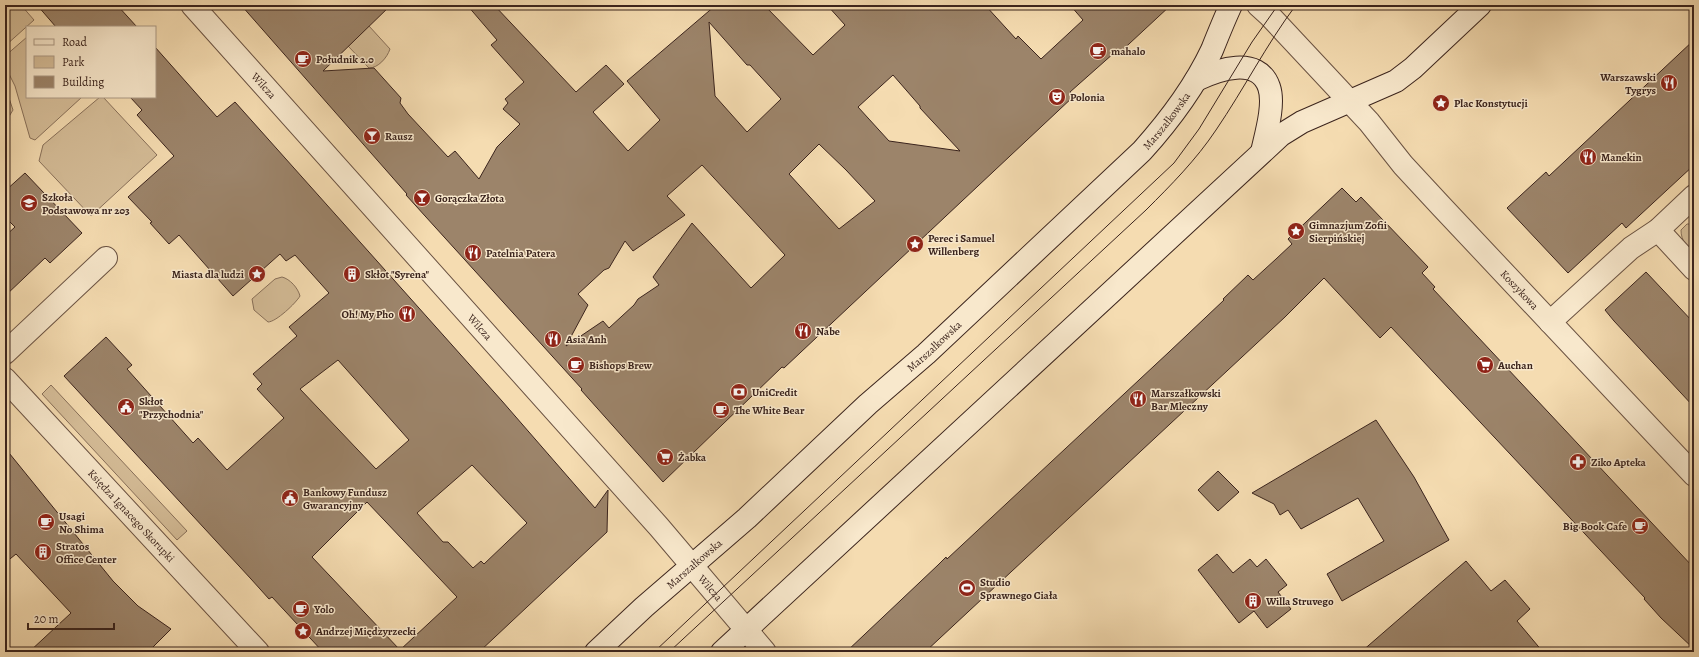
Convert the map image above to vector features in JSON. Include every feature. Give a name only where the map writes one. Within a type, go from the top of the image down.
[{"type":"street","name":"Wilcza","points":[[192,5],[659,527],[765,652]]},
{"type":"street","name":"Marszałkowska","points":[[596,652],[639,611],[747,518],[868,404],[926,354],[1142,151],[1161,130],[1196,80],[1211,51],[1231,5]]},
{"type":"street","points":[[1258,5],[1350,102]]},
{"type":"street","points":[[722,652],[1281,135],[1302,122],[1396,81],[1413,68],[1480,5]]},
{"type":"street","points":[[1196,80],[1209,74],[1238,67],[1258,73],[1264,77],[1269,88],[1270,99],[1268,128],[1262,152]]},
{"type":"street","name":"Koszykowa","points":[[1350,102],[1436,201],[1694,475]]},
{"type":"street","points":[[1550,322],[1631,248],[1658,230],[1694,196]]},
{"type":"street","points":[[1658,230],[1694,269]]},
{"type":"street","points":[[5,352],[106,258]]},
{"type":"street","name":"Księdza Ignacego Skorupki","points":[[5,379],[258,652]]},
{"type":"green space","points":[[5,5],[21,5],[34,20],[5,46]]},
{"type":"green space","points":[[369,26],[390,49],[382,62],[372,68],[369,68],[348,46]]},
{"type":"green space","points":[[26,38],[26,98],[81,98],[35,140],[30,138],[15,86],[8,72],[5,56]]},
{"type":"green space","points":[[5,86],[13,110],[5,123]]},
{"type":"green space","points":[[99,98],[104,98],[157,155],[91,216],[39,161],[43,145]]},
{"type":"green space","points":[[1687,224],[1694,224],[1694,254],[1682,237],[1681,230]]},
{"type":"green space","points":[[282,277],[293,284],[300,296],[281,316],[268,322],[254,310],[252,299],[275,279]]},
{"type":"green space","points":[[51,385],[187,531],[177,540],[42,394]]},
{"type":"building","points":[[37,5],[117,5],[136,26],[55,26]]},
{"type":"building","points":[[241,5],[391,5],[323,71],[374,68],[401,98],[400,103],[408,114],[448,157],[455,151],[479,179],[497,147],[520,124],[503,109],[508,103],[505,99],[524,82],[491,45],[497,40],[467,5],[494,5],[576,92],[606,65],[624,84],[593,112],[628,151],[660,120],[627,81],[716,5],[764,5],[813,55],[845,25],[827,5],[985,5],[1016,39],[1018,36],[1041,59],[1083,20],[1070,5],[1171,5],[1116,56],[1114,53],[1070,92],[1074,96],[784,368],[782,367],[663,482],[581,390],[582,389],[406,195],[407,194]],"holes":[[[709,22],[747,65],[750,65],[781,99],[747,132],[715,96]],[[893,75],[920,106],[920,108],[960,151],[889,141],[858,107]],[[819,144],[875,201],[839,229],[789,174]],[[702,165],[785,255],[751,288],[692,223],[653,277],[659,285],[638,299],[634,305],[609,328],[603,321],[566,346],[588,305],[578,294],[604,270],[609,268],[625,241],[633,251],[685,215],[667,196]]]},
{"type":"building","points":[[1694,40],[1694,165],[1626,228],[1622,223],[1568,273],[1507,208],[1546,172],[1549,176]]},
{"type":"building","points":[[156,48],[217,117],[235,102],[502,401],[595,508],[608,490],[607,532],[479,652],[323,652],[272,597],[269,599],[64,376],[106,337],[132,365],[127,369],[193,443],[198,438],[227,470],[284,418],[257,389],[262,384],[253,374],[297,336],[289,327],[329,293],[295,255],[286,261],[280,254],[233,296],[179,235],[169,244],[150,223],[152,222],[128,197],[174,156],[137,115],[142,110],[131,98],[156,98]],"holes":[[[338,360],[409,440],[376,469],[300,389]],[[472,465],[527,523],[484,564],[481,561],[473,568],[448,542],[443,542],[417,513]],[[367,502],[457,597],[400,650],[312,557]]]},
{"type":"building","name":"Szkoła Podstawowa nr 203","points":[[25,173],[82,233],[50,263],[45,258],[5,296],[5,236],[15,227],[5,217],[5,191]]},
{"type":"building","points":[[1342,188],[1356,202],[1361,197],[1428,267],[1422,273],[1435,287],[1433,289],[1694,568],[1694,649],[1661,618],[1644,599],[1645,598],[1391,327],[1380,338],[1324,278],[1285,317],[925,652],[846,652],[946,557],[947,559],[1169,352],[1248,275],[1253,280],[1276,259],[1292,244],[1288,239]]},
{"type":"building","points":[[1646,272],[1694,323],[1694,407],[1605,310]]},
{"type":"building","points":[[1376,420],[1414,477],[1449,540],[1342,601],[1327,574],[1384,541],[1358,498],[1301,529],[1288,510],[1280,515],[1274,504],[1252,493]]},
{"type":"building","name":"Stratos Office Center","points":[[5,448],[113,581],[138,606],[171,629],[148,652],[29,652],[71,613],[16,554],[5,563]]},
{"type":"building","points":[[1218,471],[1239,492],[1218,511],[1198,490]]},
{"type":"building","name":"Willa Struvego","points":[[1217,554],[1233,573],[1250,559],[1257,567],[1266,559],[1287,585],[1278,592],[1291,609],[1267,628],[1254,611],[1239,623],[1198,570]]},
{"type":"building","points":[[1466,561],[1491,591],[1505,580],[1530,609],[1517,621],[1543,652],[1361,652]]},
{"type":"tram line","points":[[654,652],[1174,163],[1199,129],[1252,42],[1278,5]]},
{"type":"tram line","points":[[669,652],[1165,191],[1192,162],[1208,141],[1296,5]]},
{"type":"place","name":"mahalo","points":[[1098,51]]},
{"type":"place","name":"Południk 2.0","points":[[303,59]]},
{"type":"place","name":"Warszawski Tygrys","points":[[1669,83]]},
{"type":"place","name":"Polonia","points":[[1057,97]]},
{"type":"place","name":"Plac Konstytucji","points":[[1441,103]]},
{"type":"place","name":"Rausz","points":[[372,136]]},
{"type":"place","name":"Manekin","points":[[1588,157]]},
{"type":"place","name":"Gorączka Złota","points":[[422,198]]},
{"type":"place","name":"Szkoła Podstawowa nr 203","points":[[29,203]]},
{"type":"place","name":"Gimnazjum Zofii Sierpińskiej","points":[[1296,231]]},
{"type":"place","name":"Perec i Samuel Willenberg","points":[[915,244]]},
{"type":"place","name":"Patelnia Patera","points":[[473,253]]},
{"type":"place","name":"Miasta dla ludzi","points":[[257,274]]},
{"type":"place","name":"Skłot \"Syrena\"","points":[[352,274]]},
{"type":"place","name":"Oh! My Pho","points":[[407,314]]},
{"type":"place","name":"Nabe","points":[[803,331]]},
{"type":"place","name":"Asia Anh","points":[[553,339]]},
{"type":"place","name":"Bishops Brew","points":[[576,365]]},
{"type":"place","name":"Auchan","points":[[1485,365]]},
{"type":"place","name":"UniCredit","points":[[739,392]]},
{"type":"place","name":"Marszałkowski Bar Mleczny","points":[[1138,399]]},
{"type":"place","name":"Skłot \"Przychodnia\"","points":[[126,407]]},
{"type":"place","name":"The White Bear","points":[[721,410]]},
{"type":"place","name":"Żabka","points":[[665,457]]},
{"type":"place","name":"Ziko Apteka","points":[[1578,462]]},
{"type":"place","name":"Bankowy Fundusz Gwarancyjny","points":[[290,498]]},
{"type":"place","name":"Usagi No Shima","points":[[46,522]]},
{"type":"place","name":"Big Book Cafe","points":[[1640,526]]},
{"type":"place","name":"Stratos Office Center","points":[[43,552]]},
{"type":"place","name":"Studio Sprawnego Ciała","points":[[967,588]]},
{"type":"place","name":"Willa Struvego","points":[[1253,601]]},
{"type":"place","name":"Yolo","points":[[301,609]]},
{"type":"place","name":"Andrzej Międzyrzecki","points":[[303,631]]}]
